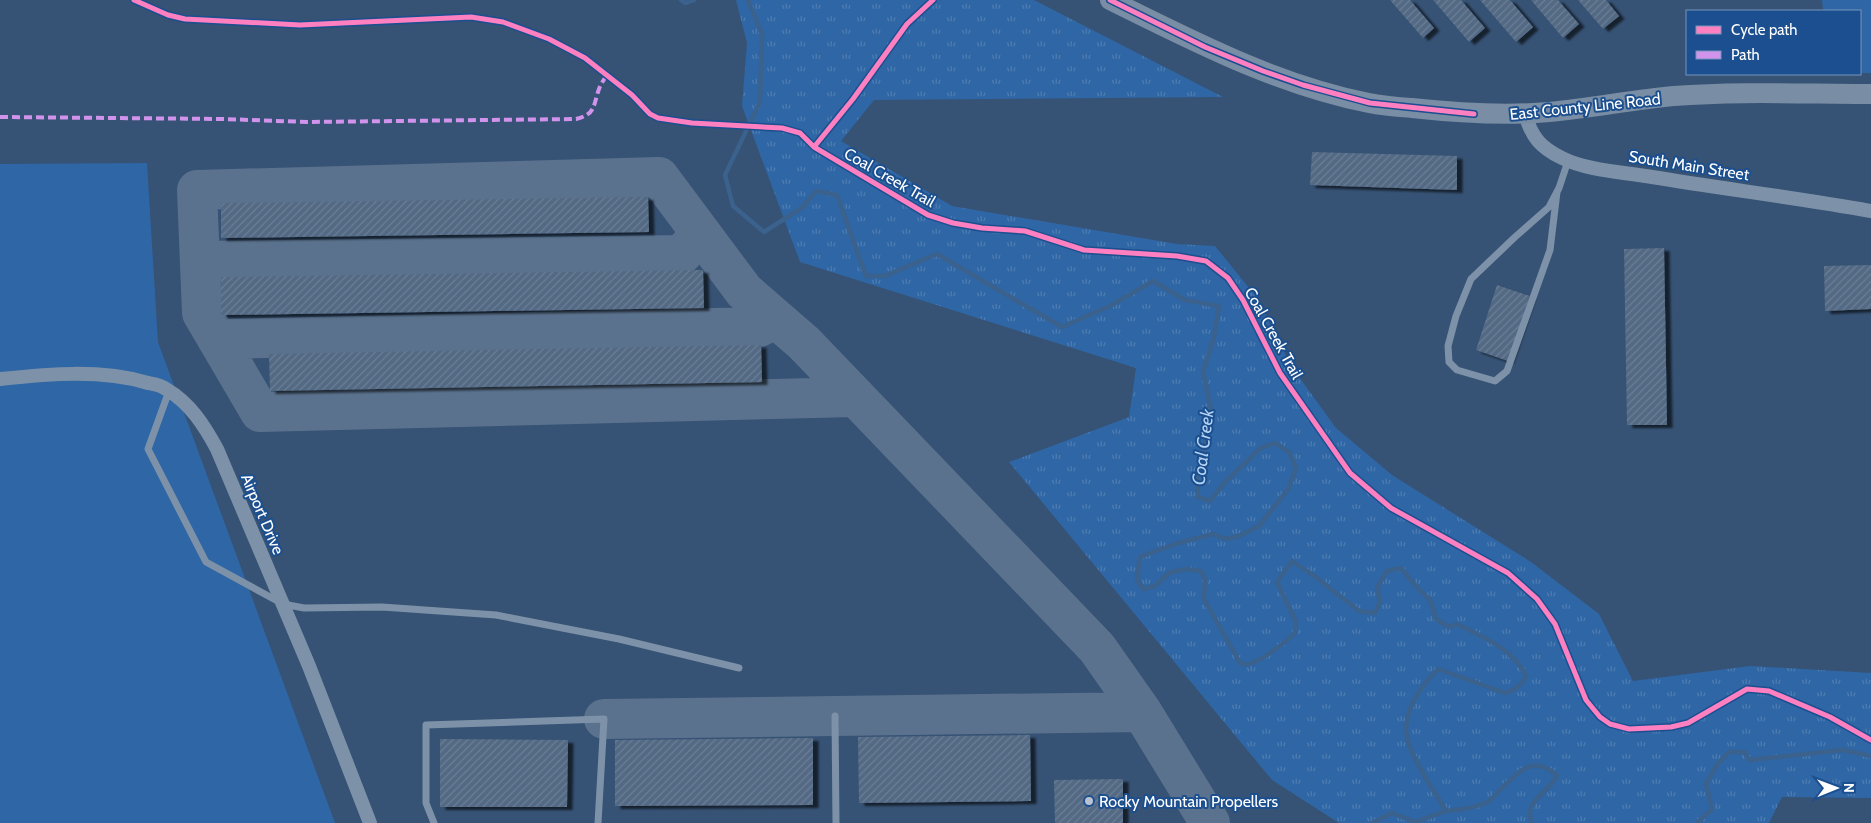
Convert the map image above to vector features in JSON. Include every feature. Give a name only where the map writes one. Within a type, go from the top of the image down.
[{"type":"main road","name":"East County Line Road","points":[[1110,0],[1205,48],[1236,61],[1303,85],[1370,104],[1452,113],[1525,114],[1694,95],[1871,94]]},
{"type":"street","name":"South Main Street","points":[[1525,114],[1534,137],[1546,149],[1568,161],[1586,166],[1830,203],[1871,211]]},
{"type":"street","name":"Airport Drive","points":[[0,379],[78,374],[135,379],[164,387],[192,409],[217,449],[283,604],[370,823]]},
{"type":"lane","points":[[1557,192],[1550,250],[1507,371],[1495,381],[1457,370],[1449,362],[1448,346],[1456,316],[1472,280],[1515,237],[1549,207],[1557,192],[1568,161]]},
{"type":"lane","points":[[169,391],[148,449],[206,562],[283,604],[304,608],[382,607],[496,615],[570,629],[739,668]]},
{"type":"lane","points":[[835,716],[836,823]]},
{"type":"lane","points":[[434,823],[426,803],[426,724],[604,718],[598,823]]},
{"type":"green space","points":[[736,0],[1034,0],[1223,97],[874,100],[841,141],[952,206],[1177,244],[1215,246],[1258,299],[1291,366],[1336,428],[1392,475],[1531,562],[1599,614],[1633,681],[1750,666],[1871,673],[1871,798],[1782,797],[1769,823],[1339,823],[1272,780],[1009,462],[1129,417],[1136,368],[800,262],[742,106],[747,43]]},
{"type":"green space","points":[[1822,0],[1871,0],[1871,73],[1861,73],[1861,10],[1823,10]]},
{"type":"green space","points":[[147,163],[158,342],[335,823],[0,823],[0,164]]},
{"type":"building","points":[[1390,0],[1410,0],[1434,28],[1423,38]]},
{"type":"building","points":[[1433,0],[1461,0],[1485,28],[1469,42]]},
{"type":"building","points":[[1480,0],[1510,0],[1533,27],[1516,42]]},
{"type":"building","points":[[1531,0],[1558,0],[1579,24],[1563,38]]},
{"type":"building","points":[[1578,0],[1606,0],[1619,16],[1603,29]]},
{"type":"building","points":[[1312,152],[1457,156],[1457,190],[1310,185]]},
{"type":"building","points":[[648,197],[649,232],[221,238],[221,203]]},
{"type":"building","points":[[1664,248],[1667,425],[1627,425],[1624,249]]},
{"type":"building","points":[[1871,265],[1871,309],[1825,311],[1824,266]]},
{"type":"building","points":[[703,270],[704,308],[221,315],[221,277]]},
{"type":"building","points":[[1497,285],[1530,296],[1508,361],[1476,350]]},
{"type":"building","points":[[761,345],[762,382],[270,391],[269,354]]},
{"type":"building","points":[[1030,735],[1031,801],[859,803],[858,737]]},
{"type":"building","points":[[813,738],[813,805],[615,806],[615,740]]},
{"type":"building","points":[[440,739],[568,740],[567,807],[440,807]]},
{"type":"building","name":"Rocky Mountain Propellers","points":[[1123,779],[1123,823],[1055,823],[1054,780]]},
{"type":"waterway","name":"Coal Creek","points":[[681,0],[685,3],[694,0]]},
{"type":"waterway","name":"Coal Creek","points":[[748,0],[762,34],[760,102],[725,175],[733,206],[764,232],[803,207],[816,191],[837,195],[866,276],[885,276],[937,254],[1062,327],[1110,306],[1153,281],[1185,300],[1219,306],[1214,337],[1203,372],[1211,409],[1202,461],[1197,477],[1198,497],[1210,501],[1226,481],[1261,448],[1275,443],[1289,452],[1296,468],[1289,488],[1259,526],[1239,536],[1226,539],[1213,534],[1175,544],[1140,557],[1137,579],[1143,589],[1155,586],[1169,573],[1185,569],[1201,571],[1205,579],[1204,599],[1240,663],[1248,664],[1266,656],[1295,633],[1296,622],[1277,582],[1292,561],[1359,611],[1375,613],[1380,602],[1377,588],[1387,571],[1401,568],[1430,600],[1436,619],[1449,627],[1457,624],[1506,651],[1521,667],[1526,676],[1517,687],[1505,693],[1438,669],[1421,689],[1409,713],[1406,731],[1416,760],[1446,811],[1478,806],[1488,802],[1519,772],[1526,768],[1540,766],[1548,769],[1557,775],[1550,786],[1534,802],[1530,815],[1532,823]]},
{"type":"waterway","name":"Coal Creek","points":[[1697,823],[1712,809],[1706,784],[1716,766],[1729,752],[1745,752],[1749,760],[1843,750],[1871,756]]},
{"type":"waterway","points":[[1372,823],[1392,813],[1415,822],[1446,811]]},
{"type":"taxiway","points":[[856,397],[260,412],[202,313],[197,190],[659,177],[744,291],[804,343],[1097,648],[1142,712],[1210,823]]},
{"type":"taxiway","points":[[200,261],[681,255],[701,234]]},
{"type":"taxiway","points":[[217,339],[759,327],[775,319]]},
{"type":"taxiway","points":[[604,719],[1142,712]]},
{"type":"marked path","points":[[0,117],[223,119],[307,122],[576,119],[587,115],[593,109],[600,87],[607,75]]},
{"type":"cycle path","name":"Coal Creek Trail","points":[[134,0],[168,15],[185,19],[300,25],[471,17],[503,22],[549,39],[585,58],[632,95],[650,114],[658,118],[692,123],[782,128],[800,133],[814,147],[928,215],[953,223],[982,228],[1025,231],[1084,250],[1177,256],[1206,261],[1228,278],[1243,300],[1280,373],[1350,473],[1391,508],[1508,573],[1537,599],[1555,624],[1586,700],[1600,717],[1610,724],[1629,729],[1671,727],[1688,723],[1747,689],[1769,691],[1830,717],[1871,740]]},
{"type":"cycle path","points":[[814,147],[853,99],[907,24],[933,0]]},
{"type":"cycle path","points":[[1110,0],[1205,47],[1303,85],[1370,103],[1474,114]]},
{"type":"place","name":"Rocky Mountain Propellers","points":[[1089,801]]}]
